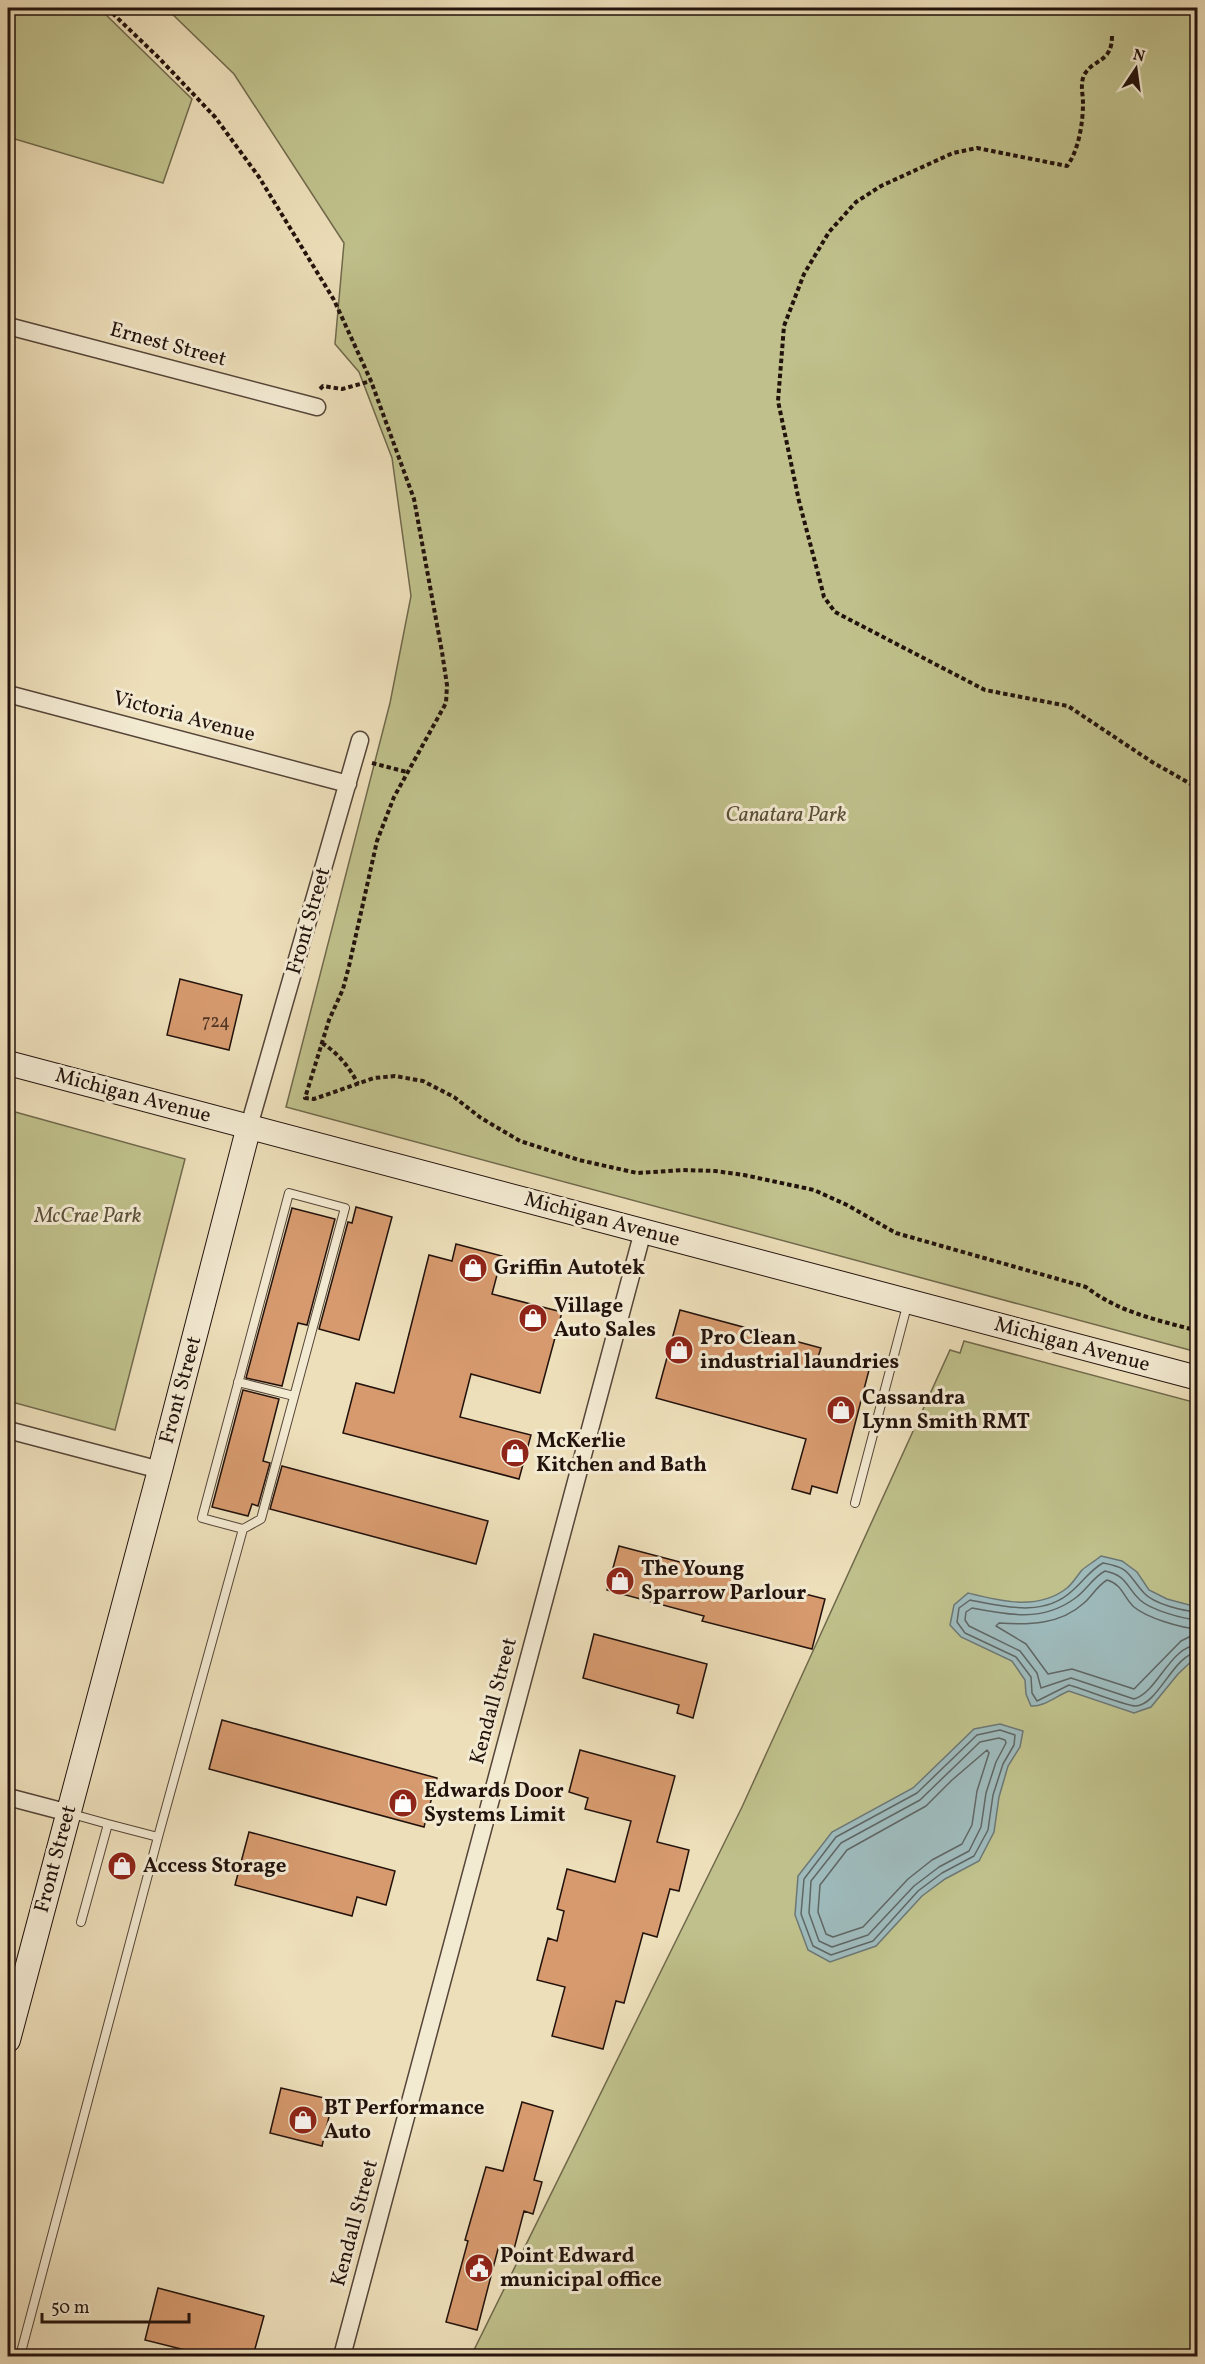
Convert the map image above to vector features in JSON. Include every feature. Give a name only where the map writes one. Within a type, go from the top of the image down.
[{"type":"main road","name":"Michigan Avenue","points":[[8,1062],[1197,1378]]},
{"type":"main road","name":"Front Street","points":[[8,2040],[249,1126]]},
{"type":"street","name":"Ernest Street","points":[[8,326],[317,407]]},
{"type":"street","name":"Victoria Avenue","points":[[8,694],[348,784]]},
{"type":"street","name":"Front Street","points":[[249,1126],[360,740]]},
{"type":"street","name":"Kendall Street","points":[[342,2356],[644,1231]]},
{"type":"street","points":[[8,1430],[160,1470]]},
{"type":"street","points":[[8,1797],[69,1812]]},
{"type":"lane","points":[[289,1193],[345,1208],[294,1396],[261,1519],[243,1529],[202,1518],[289,1193]]},
{"type":"lane","points":[[855,1503],[908,1301]]},
{"type":"lane","points":[[238,1382],[294,1396]]},
{"type":"lane","points":[[20,2356],[158,1837],[243,1529]]},
{"type":"lane","points":[[69,1812],[158,1837]]},
{"type":"lane","points":[[81,1922],[108,1824]]},
{"type":"path","points":[[107,8],[215,117],[259,177],[334,300],[370,381],[414,499],[447,685],[446,703],[394,797],[377,841],[349,966],[305,1098],[314,1100],[374,1078],[395,1076],[423,1081],[453,1097],[481,1118],[520,1141],[579,1160],[637,1173],[683,1170],[725,1172],[814,1190],[847,1205],[896,1233],[1086,1287],[1101,1298],[1130,1313],[1197,1331]]},
{"type":"path","points":[[1112,36],[1112,46],[1106,57],[1085,75],[1081,88],[1082,118],[1072,159],[1067,166],[977,148],[953,153],[881,186],[856,202],[829,232],[804,274],[784,326],[778,401],[799,501],[824,597],[835,612],[985,690],[1068,706],[1152,762],[1197,788]]},
{"type":"path","points":[[317,407],[323,386],[342,389],[370,381]]},
{"type":"path","points":[[372,763],[407,772]]},
{"type":"path","points":[[322,1043],[342,1060],[358,1084]]},
{"type":"green space","points":[[8,8],[99,8],[192,99],[163,183],[8,137]]},
{"type":"green space","name":"Canatara Park","points":[[166,8],[1197,8],[1197,1352],[286,1107],[390,703],[411,596],[392,458],[359,372],[335,344],[344,243],[234,74]]},
{"type":"green space","name":"McCrae Park","points":[[8,1110],[185,1159],[115,1430],[8,1401]]},
{"type":"green space","points":[[964,1341],[1197,1403],[1197,2356],[471,2356],[742,1807],[950,1350],[960,1353]]},
{"type":"water","points":[[1101,1556],[1122,1561],[1137,1572],[1149,1590],[1167,1599],[1197,1607],[1197,1656],[1178,1674],[1151,1707],[1134,1713],[1069,1691],[1045,1703],[1031,1706],[1026,1694],[1025,1680],[1012,1661],[961,1637],[950,1625],[954,1605],[968,1593],[1006,1601],[1044,1600],[1067,1588],[1082,1570]]},
{"type":"water","points":[[1000,1724],[1023,1731],[1020,1747],[1008,1766],[999,1797],[994,1832],[979,1861],[945,1879],[922,1896],[876,1946],[830,1962],[808,1950],[795,1915],[798,1876],[832,1832],[913,1788],[974,1729]]},
{"type":"building","points":[[180,979],[242,995],[229,1050],[167,1035]]},
{"type":"building","points":[[356,1207],[392,1217],[359,1340],[319,1329],[348,1222],[352,1223]]},
{"type":"building","points":[[292,1208],[335,1219],[307,1325],[298,1323],[282,1386],[246,1378]]},
{"type":"building","points":[[456,1244],[502,1256],[492,1294],[562,1312],[540,1393],[471,1374],[460,1417],[531,1435],[519,1479],[343,1433],[356,1383],[394,1393],[429,1255],[452,1261]]},
{"type":"building","points":[[680,1310],[821,1348],[818,1357],[869,1370],[837,1493],[812,1486],[810,1494],[792,1489],[806,1439],[656,1398]]},
{"type":"building","points":[[243,1390],[279,1399],[263,1461],[270,1463],[258,1506],[252,1504],[248,1516],[212,1507]]},
{"type":"building","points":[[282,1466],[488,1521],[476,1564],[270,1509]]},
{"type":"building","points":[[619,1546],[737,1577],[735,1586],[795,1601],[797,1592],[825,1599],[812,1649],[702,1621],[704,1616],[607,1590]]},
{"type":"building","points":[[594,1634],[707,1664],[693,1718],[677,1713],[679,1705],[583,1678]]},
{"type":"building","points":[[222,1720],[437,1778],[424,1827],[209,1769]]},
{"type":"building","points":[[580,1750],[675,1776],[657,1842],[689,1850],[679,1891],[670,1889],[657,1937],[643,1933],[624,2003],[616,2001],[603,2049],[552,2036],[565,1987],[537,1980],[548,1938],[557,1941],[564,1911],[557,1909],[567,1869],[615,1882],[631,1821],[585,1809],[588,1798],[569,1792]]},
{"type":"building","points":[[249,1832],[395,1871],[386,1905],[357,1897],[352,1916],[235,1885]]},
{"type":"building","points":[[281,2088],[333,2100],[322,2146],[270,2133]]},
{"type":"building","points":[[522,2102],[553,2111],[534,2180],[542,2182],[533,2214],[524,2211],[513,2253],[498,2249],[477,2330],[446,2322],[468,2241],[465,2240],[486,2167],[503,2171]]},
{"type":"building","points":[[158,2288],[264,2316],[253,2356],[209,2356],[145,2340]]},
{"type":"place","name":"Griffin Autotek","points":[[473,1268]]},
{"type":"place","name":"Village Auto Sales","points":[[533,1318]]},
{"type":"place","name":"Pro Clean industrial laundries","points":[[679,1350]]},
{"type":"place","name":"Cassandra Lynn Smith RMT","points":[[841,1410]]},
{"type":"place","name":"McKerlie Kitchen and Bath","points":[[515,1453]]},
{"type":"place","name":"The Young Sparrow Parlour","points":[[620,1581]]},
{"type":"place","name":"Edwards Door Systems Limit","points":[[403,1803]]},
{"type":"place","name":"Access Storage","points":[[122,1866]]},
{"type":"place","name":"BT Performance Auto","points":[[303,2120]]},
{"type":"place","name":"Point Edward municipal office","points":[[479,2268]]}]
